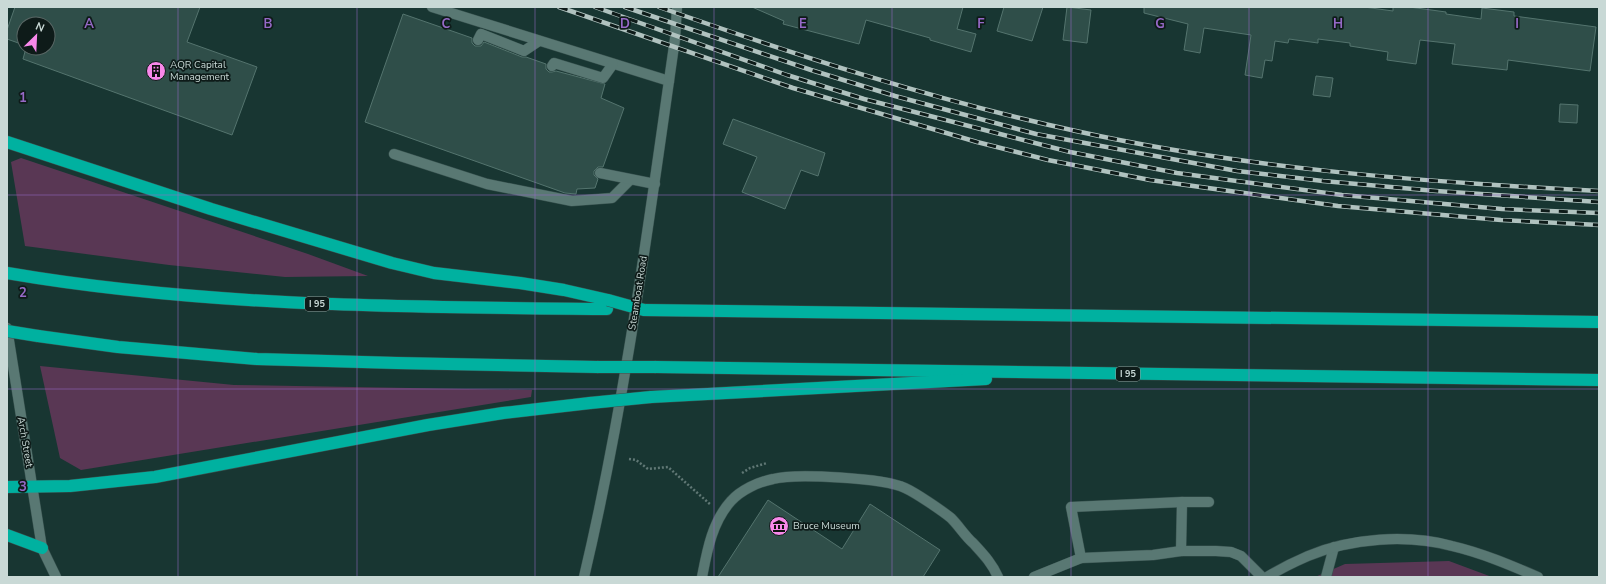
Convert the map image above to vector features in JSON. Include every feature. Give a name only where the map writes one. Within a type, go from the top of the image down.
[{"type":"highway","points":[[7,142],[276,229],[392,263],[434,273],[520,283],[564,290],[607,305],[644,310],[1599,322]]},
{"type":"highway","name":"I 95","points":[[7,273],[124,290],[263,302],[404,307],[607,305]]},
{"type":"highway","name":"I 95","points":[[7,331],[118,347],[257,359],[405,364],[1599,380]]},
{"type":"highway","points":[[7,487],[70,486],[155,477],[435,424],[503,413],[590,403],[651,398],[1096,373]]},
{"type":"highway","points":[[7,535],[42,548]]},
{"type":"main road","points":[[432,7],[669,81]]},
{"type":"main road","name":"Steamboat Road","points":[[584,577],[614,442],[643,270],[675,39],[677,7]]},
{"type":"main road","points":[[478,40],[481,34],[524,51],[539,41]]},
{"type":"main road","points":[[552,66],[554,63],[603,78],[613,64]]},
{"type":"main road","points":[[394,154],[487,184],[572,201],[612,198],[630,180]]},
{"type":"main road","points":[[600,173],[655,184]]},
{"type":"main road","name":"Arch Street","points":[[7,328],[22,424],[34,486],[42,548],[56,577]]},
{"type":"main road","points":[[702,577],[709,544],[715,525],[731,501],[754,485],[774,478],[801,477],[864,479],[893,483],[906,489],[951,518],[982,552],[993,566],[998,577]]},
{"type":"main road","points":[[1181,551],[1182,502]]},
{"type":"main road","points":[[1081,558],[1071,507],[1209,502]]},
{"type":"main road","points":[[1267,577],[1308,556],[1334,547],[1384,540],[1421,540],[1451,545],[1483,554],[1538,577]]},
{"type":"main road","points":[[1326,577],[1334,547]]},
{"type":"main road","points":[[1034,577],[1081,558],[1153,555],[1181,551],[1231,552],[1241,556],[1262,577]]},
{"type":"path","points":[[629,459],[636,460],[648,469],[668,467],[711,505],[714,500]]},
{"type":"path","points":[[737,476],[750,468],[767,462]]},
{"type":"shaded area","points":[[21,158],[308,254],[368,276],[285,277],[169,265],[25,246],[11,162]]},
{"type":"shaded area","points":[[40,366],[234,385],[532,390],[531,397],[81,470],[60,458]]},
{"type":"shaded area","points":[[1449,561],[1492,577],[1315,577],[1345,564]]},
{"type":"building","name":"AQR Capital Management","points":[[15,7],[200,7],[187,42],[257,67],[232,135],[23,59],[24,56],[56,56],[56,16],[16,16],[16,42],[7,39],[7,30]]},
{"type":"building","points":[[752,7],[963,7],[957,29],[976,34],[971,52],[930,40],[930,38],[866,20],[859,44],[783,24],[784,21]]},
{"type":"building","points":[[1004,7],[1043,7],[1032,41],[997,31]]},
{"type":"building","points":[[1067,7],[1091,10],[1087,43],[1063,40]]},
{"type":"building","points":[[1144,7],[1364,7],[1393,11],[1393,7],[1409,7],[1481,19],[1482,8],[1514,12],[1514,16],[1596,27],[1590,71],[1508,60],[1507,70],[1452,64],[1455,44],[1420,40],[1416,64],[1387,60],[1388,52],[1350,46],[1350,43],[1318,39],[1318,43],[1289,39],[1288,43],[1275,41],[1272,61],[1265,60],[1262,78],[1245,75],[1251,35],[1204,28],[1200,53],[1184,50],[1188,24],[1144,13]]},
{"type":"building","points":[[403,14],[472,38],[472,43],[475,46],[481,46],[484,42],[522,57],[546,64],[546,69],[549,72],[556,71],[605,84],[601,98],[624,108],[603,167],[598,167],[594,171],[594,175],[598,179],[595,188],[577,189],[576,194],[565,193],[365,122]]},
{"type":"building","points":[[1316,76],[1333,78],[1330,97],[1313,95]]},
{"type":"building","points":[[1560,104],[1578,105],[1577,123],[1559,122]]},
{"type":"building","points":[[733,119],[825,153],[818,176],[801,170],[785,209],[742,192],[757,157],[723,144]]},
{"type":"building","name":"Bruce Museum","points":[[768,500],[842,549],[870,504],[940,550],[923,577],[718,577]]},
{"type":"railway","points":[[559,7],[793,88],[977,142],[1048,160],[1150,180],[1338,206],[1501,220],[1599,225]]},
{"type":"railway","points":[[595,7],[787,75],[864,99],[1070,152],[1177,173],[1342,195],[1502,209],[1599,213]]},
{"type":"railway","points":[[625,7],[811,70],[895,96],[1036,134],[1237,171],[1323,181],[1436,191],[1599,202]]},
{"type":"railway","points":[[659,7],[813,59],[917,91],[1023,119],[1141,144],[1206,155],[1336,172],[1467,183],[1599,191]]},
{"type":"place","name":"AQR Capital Management","points":[[156,71]]},
{"type":"place","name":"Bruce Museum","points":[[779,526]]}]
